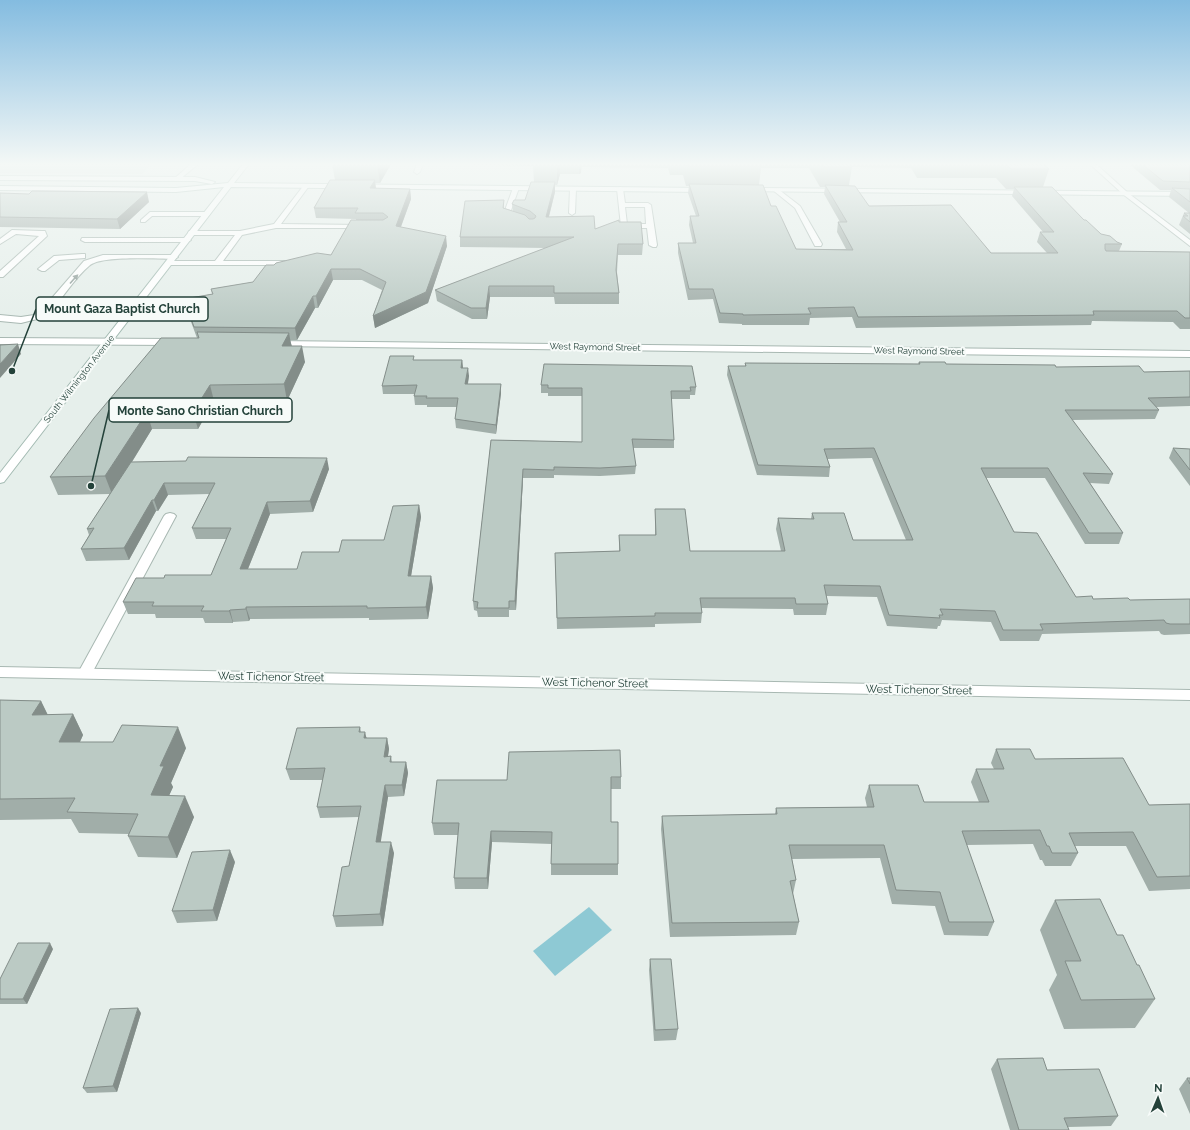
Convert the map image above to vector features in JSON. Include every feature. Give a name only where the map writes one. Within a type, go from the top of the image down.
[{"type":"main road","points":[[143,221],[147,217]]},
{"type":"main road","name":"South Wilmington Avenue","points":[[0,480],[109,342],[205,217]]},
{"type":"main road","points":[[276,226],[283,217]]},
{"type":"main road","points":[[509,217],[524,222]]},
{"type":"main road","points":[[623,217],[624,226],[650,226]]},
{"type":"main road","points":[[649,217],[653,245]]},
{"type":"main road","points":[[803,217],[818,244]]},
{"type":"main road","points":[[1155,217],[1190,244]]},
{"type":"main road","points":[[85,240],[189,237],[240,233],[276,226],[368,227]]},
{"type":"main road","points":[[0,242],[15,232],[38,231],[42,232],[43,236],[0,275]]},
{"type":"main road","points":[[217,263],[240,233]]},
{"type":"main road","points":[[42,269],[57,258],[86,255],[217,263],[282,263]]},
{"type":"main road","points":[[0,318],[2,320],[21,320],[37,317],[48,308],[87,264],[97,259],[110,257]]},
{"type":"main road","points":[[48,308],[135,308]]},
{"type":"main road","points":[[0,341],[180,342]]},
{"type":"main road","name":"West Raymond Street","points":[[268,344],[1190,354]]},
{"type":"main road","points":[[86,674],[170,516]]},
{"type":"main road","name":"West Tichenor Street","points":[[0,672],[1190,695]]},
{"type":"water","points":[[589,907],[612,930],[555,976],[533,951]]},
{"type":"building","points":[[0,217],[120,217],[117,219]]},
{"type":"building","points":[[388,217],[400,217],[396,226],[446,236],[426,292],[373,316],[386,282],[360,269],[331,269],[316,296],[313,296],[295,328],[194,327],[184,299],[213,294],[211,289],[253,282],[266,265],[274,265],[276,263],[317,253],[331,255],[351,220],[383,220]]},
{"type":"building","points":[[463,217],[535,218],[536,217],[594,217],[595,229],[619,220],[619,222],[641,222],[643,244],[618,244],[616,270],[619,293],[554,293],[554,286],[489,286],[486,308],[471,308],[435,290],[574,237],[460,237]]},
{"type":"building","points":[[690,217],[781,217],[796,249],[853,250],[838,222],[847,222],[844,217],[961,217],[991,253],[1058,253],[1040,232],[1054,232],[1040,217],[1081,217],[1101,234],[1110,236],[1122,244],[1105,244],[1106,251],[1190,252],[1190,318],[1185,318],[1177,311],[1093,311],[1094,315],[858,317],[854,307],[808,308],[811,314],[743,315],[720,313],[713,289],[689,289],[678,243],[696,243]]},
{"type":"building","points":[[1184,217],[1190,217],[1190,222]]},
{"type":"building","points":[[197,332],[289,333],[282,346],[302,346],[284,384],[210,385],[193,412],[147,412],[105,476],[50,477],[94,418],[161,338],[199,338]]},
{"type":"building","points":[[18,344],[0,364],[0,345]]},
{"type":"building","points":[[390,356],[414,356],[413,360],[462,360],[461,368],[468,368],[465,384],[501,384],[496,425],[455,419],[458,398],[426,398],[427,396],[414,396],[417,385],[382,386]]},
{"type":"building","points":[[919,362],[945,362],[946,364],[1055,365],[1056,367],[1139,366],[1144,372],[1190,371],[1190,397],[1148,398],[1159,410],[1065,410],[1113,474],[1083,473],[1123,533],[1089,533],[1048,468],[981,468],[1014,532],[1037,533],[1076,597],[1092,596],[1093,599],[1128,598],[1130,600],[1190,599],[1190,624],[1170,624],[1166,623],[1164,620],[1040,624],[1043,630],[1003,630],[995,611],[940,609],[943,615],[939,615],[940,618],[889,615],[880,586],[824,585],[828,604],[796,604],[795,598],[700,598],[702,613],[655,613],[655,616],[557,618],[555,553],[620,551],[619,535],[656,535],[655,509],[685,509],[690,551],[785,551],[778,518],[814,519],[812,513],[844,513],[853,540],[913,540],[874,448],[824,449],[830,467],[758,465],[728,366],[746,366],[745,363],[920,364]]},
{"type":"building","points":[[544,364],[692,366],[696,387],[690,387],[691,391],[671,391],[674,440],[632,439],[636,466],[600,468],[554,467],[554,470],[523,469],[515,601],[509,601],[509,608],[477,608],[478,602],[473,601],[491,440],[582,442],[582,388],[548,388],[548,385],[541,385]]},
{"type":"building","points":[[1173,448],[1190,449],[1190,470]]},
{"type":"building","points":[[188,457],[327,458],[310,501],[267,502],[240,569],[297,569],[302,552],[339,552],[342,540],[384,540],[393,506],[419,505],[408,576],[431,576],[426,607],[246,607],[246,609],[229,611],[201,611],[204,606],[152,606],[154,602],[123,602],[136,578],[164,578],[165,575],[211,575],[231,528],[192,528],[215,483],[164,483],[154,500],[152,500],[124,548],[81,549],[94,528],[87,529],[131,462],[186,461]]},
{"type":"building","points":[[0,700],[41,701],[32,715],[73,714],[59,742],[113,742],[122,725],[178,727],[160,766],[164,766],[151,795],[185,796],[168,837],[128,836],[138,814],[67,812],[75,798],[0,799]]},
{"type":"building","points":[[360,727],[359,732],[365,732],[364,738],[387,738],[384,757],[391,756],[390,762],[406,762],[402,785],[385,785],[376,842],[391,842],[380,914],[333,916],[342,867],[349,866],[361,806],[317,807],[325,768],[286,769],[297,728]]},
{"type":"building","points":[[996,749],[1030,749],[1035,759],[1123,758],[1149,805],[1190,804],[1190,876],[1157,877],[1133,832],[1069,833],[1078,853],[1052,853],[1040,830],[962,831],[994,922],[949,922],[940,892],[896,890],[884,845],[789,845],[796,880],[790,881],[799,922],[672,923],[662,816],[777,814],[776,808],[874,807],[869,785],[918,785],[924,802],[989,802],[976,769],[1004,769]]},
{"type":"building","points":[[620,750],[621,777],[611,777],[611,822],[618,822],[618,864],[551,864],[552,832],[491,831],[487,878],[454,878],[459,823],[432,823],[437,780],[507,780],[509,752]]},
{"type":"building","points":[[230,850],[213,910],[172,911],[192,852]]},
{"type":"building","points":[[1100,899],[1117,935],[1123,935],[1155,999],[1081,1000],[1065,961],[1081,961],[1055,900]]},
{"type":"building","points":[[18,943],[50,943],[23,999],[0,999],[0,979]]},
{"type":"building","points":[[650,959],[671,959],[678,1029],[655,1030]]},
{"type":"building","points":[[138,1008],[113,1086],[83,1088],[110,1009]]},
{"type":"building","points":[[1043,1058],[1047,1070],[1099,1069],[1118,1116],[1064,1118],[1069,1130],[1019,1130],[997,1059]]},
{"type":"place","name":"Mount Gaza Baptist Church","points":[[12,371]]},
{"type":"place","name":"Monte Sano Christian Church","points":[[91,486]]}]
